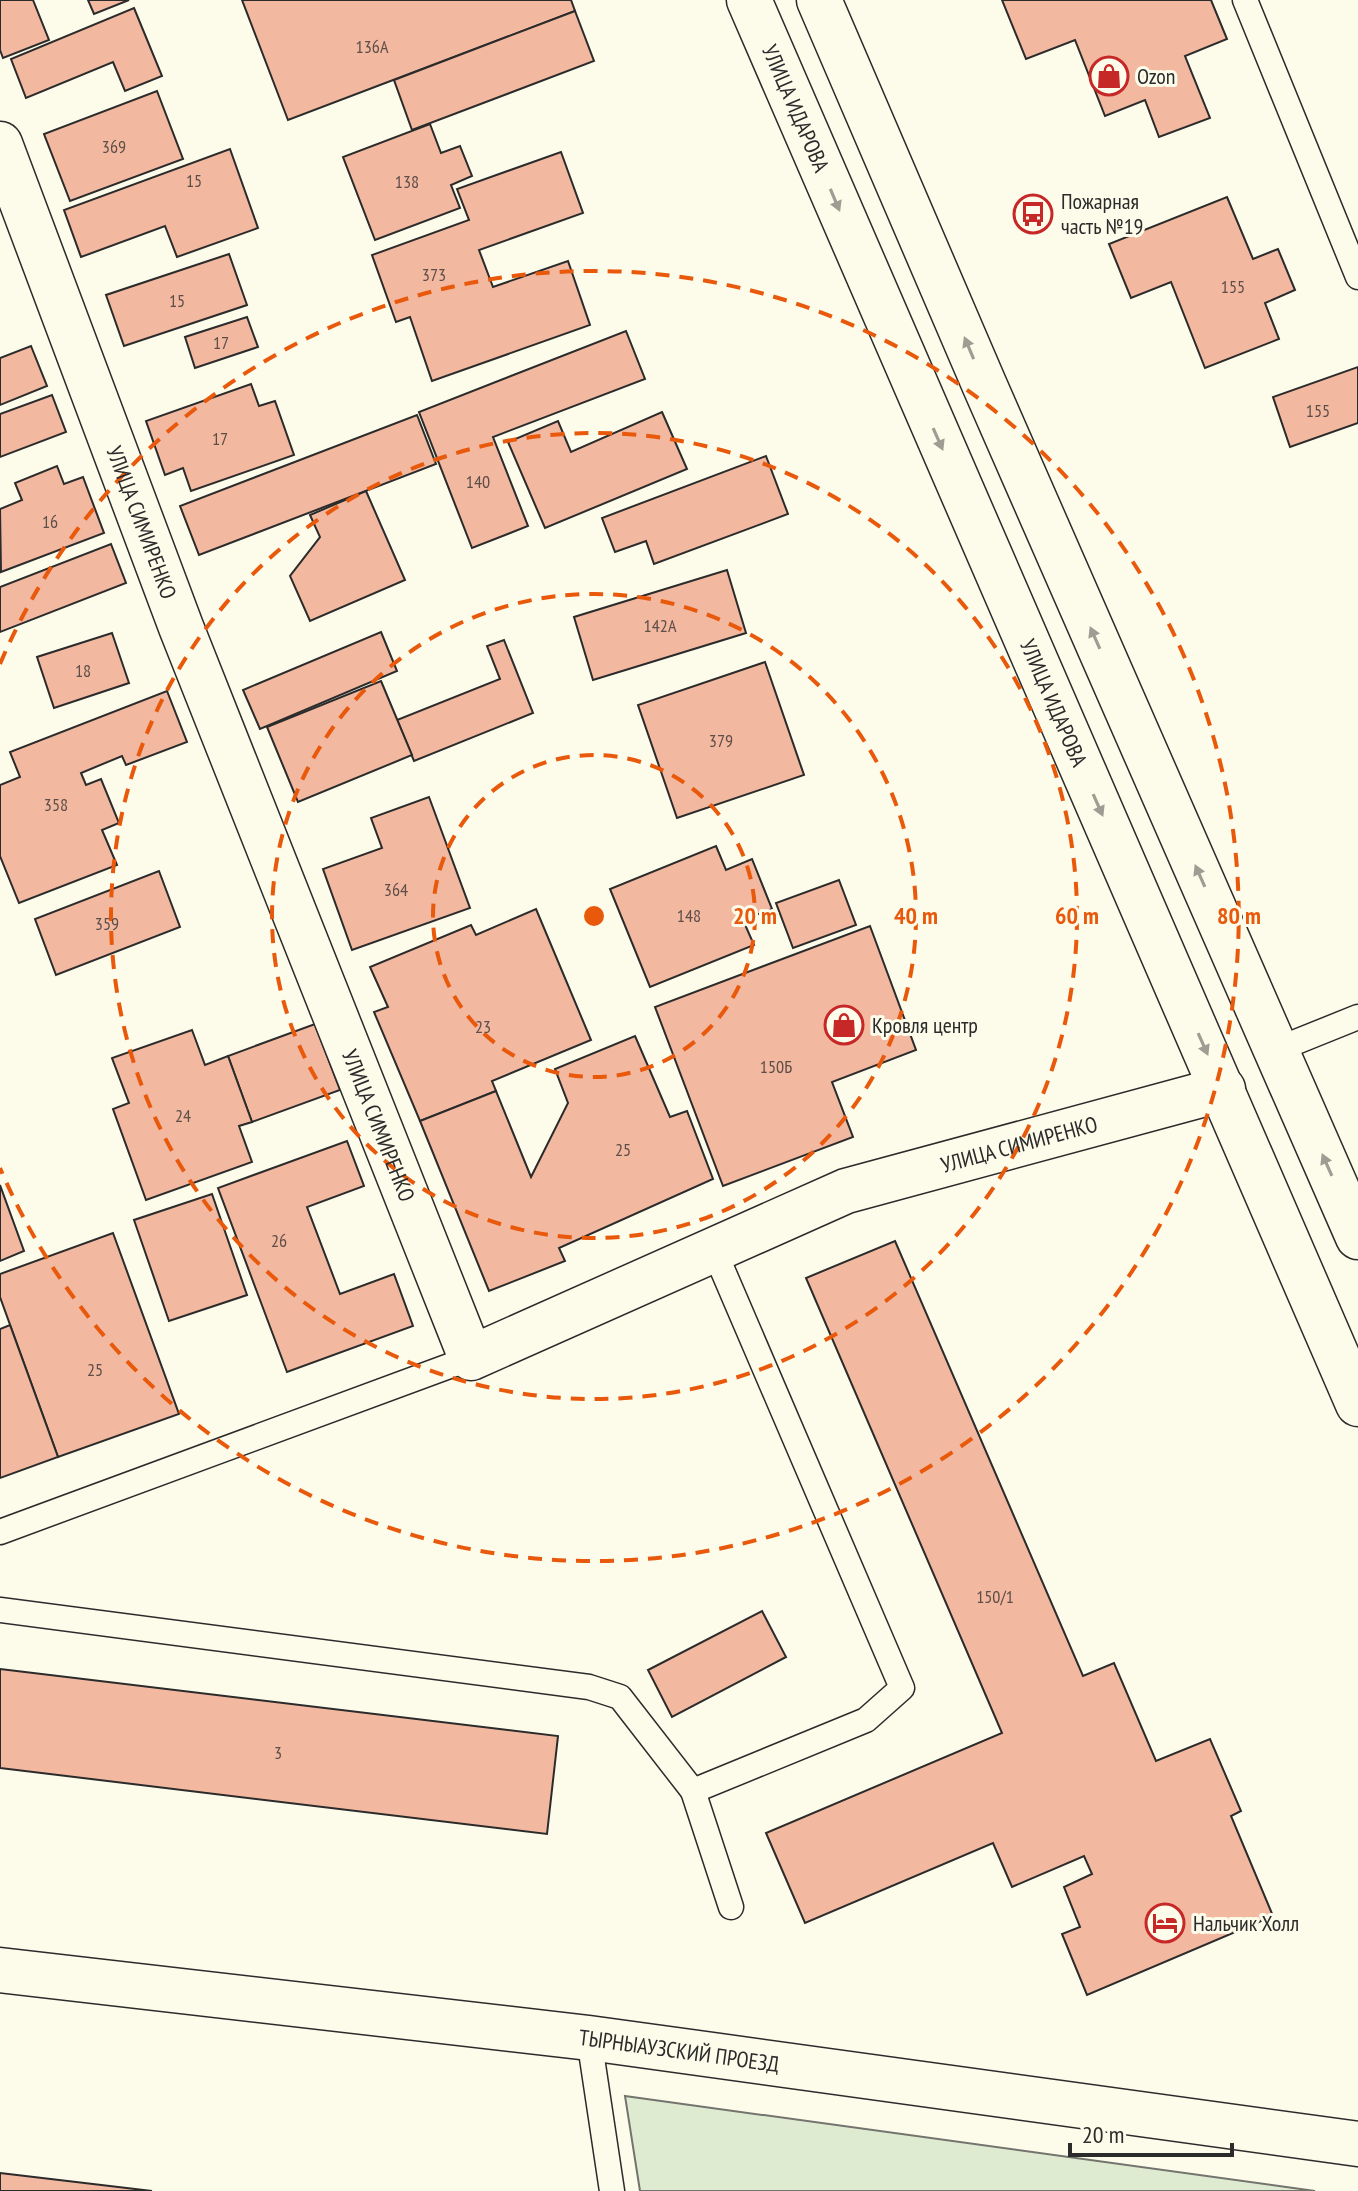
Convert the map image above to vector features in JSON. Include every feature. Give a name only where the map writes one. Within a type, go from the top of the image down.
[{"type":"street","name":"УЛИЦА ИДАРОВА","points":[[749,0],[1358,1404]]},
{"type":"street","points":[[819,0],[1358,1237]]},
{"type":"street","name":"УЛИЦА СИМИРЕНКО","points":[[0,144],[181,627],[471,1358],[846,1191],[1223,1089]]},
{"type":"street","name":"ТЫРНЫАУЗСКИЙ ПРОЕЗД","points":[[0,1970],[589,2038],[1358,2144]]},
{"type":"lane","points":[[1245,0],[1358,277]]},
{"type":"lane","points":[[1276,1050],[1358,1017]]},
{"type":"lane","points":[[693,1791],[866,1720],[902,1688],[714,1250]]},
{"type":"lane","points":[[0,1532],[471,1358]]},
{"type":"lane","points":[[0,1610],[589,1687],[620,1697],[693,1791],[731,1907]]},
{"type":"lane","points":[[589,2038],[612,2191]]},
{"type":"green space","points":[[625,2096],[1315,2191],[640,2191]]},
{"type":"building","points":[[0,0],[33,0],[49,40],[3,58],[0,50]]},
{"type":"building","points":[[88,0],[129,0],[94,14]]},
{"type":"building","points":[[242,0],[571,0],[575,11],[288,120]]},
{"type":"building","points":[[1002,0],[1211,0],[1227,39],[1185,56],[1210,118],[1159,137],[1145,100],[1105,116],[1075,40],[1026,59]]},
{"type":"building","points":[[134,8],[162,76],[125,91],[113,62],[26,98],[11,59]]},
{"type":"building","points":[[575,11],[594,61],[412,130],[394,80]]},
{"type":"building","points":[[157,91],[183,159],[70,201],[44,134]]},
{"type":"building","points":[[430,124],[441,153],[460,146],[472,176],[451,185],[460,208],[375,240],[343,157]]},
{"type":"building","points":[[230,149],[258,228],[177,257],[165,226],[81,257],[64,210]]},
{"type":"building","points":[[561,152],[583,213],[479,250],[493,287],[568,261],[590,325],[432,381],[410,317],[396,322],[372,255],[469,220],[457,189]]},
{"type":"building","points":[[1227,197],[1253,259],[1278,249],[1295,290],[1265,303],[1279,339],[1205,368],[1171,282],[1131,298],[1109,244]]},
{"type":"building","points":[[229,254],[247,305],[124,346],[106,295]]},
{"type":"building","points":[[247,317],[258,347],[195,368],[185,337]]},
{"type":"building","points":[[626,331],[645,379],[493,437],[528,526],[472,548],[419,412]]},
{"type":"building","points":[[31,346],[47,386],[0,405],[0,358]]},
{"type":"building","points":[[1358,367],[1358,423],[1290,447],[1273,397]]},
{"type":"building","points":[[251,384],[259,406],[275,401],[294,455],[191,491],[183,468],[165,475],[146,421]]},
{"type":"building","points":[[52,395],[66,432],[0,457],[0,414]]},
{"type":"building","points":[[662,412],[687,469],[545,528],[508,442],[558,421],[571,452]]},
{"type":"building","points":[[417,415],[436,464],[199,555],[180,506]]},
{"type":"building","points":[[766,456],[788,514],[654,564],[646,541],[615,552],[602,518]]},
{"type":"building","points":[[57,466],[64,484],[83,477],[104,533],[1,572],[0,509],[22,500],[15,483]]},
{"type":"building","points":[[366,491],[405,580],[310,621],[290,576],[320,537],[310,515]]},
{"type":"building","points":[[111,544],[126,583],[0,632],[0,587]]},
{"type":"building","points":[[727,570],[746,633],[593,680],[574,617]]},
{"type":"building","points":[[381,632],[397,671],[260,729],[243,690]]},
{"type":"building","points":[[112,633],[129,683],[54,708],[37,657]]},
{"type":"building","points":[[504,640],[533,713],[414,761],[397,720],[500,679],[487,646]]},
{"type":"building","points":[[765,662],[804,775],[677,818],[638,705]]},
{"type":"building","points":[[381,681],[412,755],[298,802],[267,727]]},
{"type":"building","points":[[167,691],[187,742],[126,765],[122,756],[81,773],[86,785],[101,779],[119,823],[102,830],[117,865],[19,903],[0,856],[0,785],[20,777],[10,752]]},
{"type":"building","points":[[429,797],[470,908],[352,950],[323,869],[382,848],[371,818]]},
{"type":"building","points":[[716,846],[726,870],[752,859],[772,909],[743,920],[754,945],[650,987],[610,889]]},
{"type":"building","points":[[159,871],[180,927],[56,975],[35,919]]},
{"type":"building","points":[[839,880],[856,925],[793,948],[776,903]]},
{"type":"building","points":[[536,909],[591,1040],[492,1081],[496,1091],[420,1121],[374,1012],[388,1007],[370,967],[471,925],[476,935]]},
{"type":"building","points":[[870,926],[916,1050],[832,1082],[853,1137],[723,1186],[655,1007]]},
{"type":"building","points":[[315,1024],[340,1090],[252,1122],[228,1056]]},
{"type":"building","points":[[192,1030],[205,1065],[228,1056],[252,1122],[239,1126],[252,1162],[146,1200],[113,1109],[129,1103],[112,1058]]},
{"type":"building","points":[[635,1036],[670,1117],[687,1111],[713,1179],[559,1248],[565,1261],[489,1291],[420,1121],[496,1091],[531,1177],[568,1103],[555,1069]]},
{"type":"building","points":[[347,1141],[364,1186],[307,1207],[340,1294],[394,1274],[413,1326],[287,1372],[218,1188]]},
{"type":"building","points":[[0,1185],[24,1251],[0,1261]]},
{"type":"building","points":[[212,1194],[247,1295],[169,1321],[134,1220]]},
{"type":"building","points":[[113,1233],[179,1414],[58,1457],[0,1297],[0,1274]]},
{"type":"building","points":[[895,1241],[1083,1676],[1114,1663],[1156,1761],[1210,1739],[1241,1811],[1231,1816],[1273,1916],[1087,1995],[1062,1934],[1080,1927],[1064,1887],[1092,1874],[1084,1856],[1012,1887],[993,1843],[805,1923],[766,1833],[1002,1733],[806,1278]]},
{"type":"building","points":[[10,1325],[58,1457],[0,1478],[0,1329]]},
{"type":"building","points":[[762,1611],[786,1657],[672,1717],[648,1670]]},
{"type":"building","points":[[0,1669],[558,1736],[547,1834],[0,1768]]},
{"type":"building","points":[[0,2173],[152,2191],[0,2191]]},
{"type":"place","name":"Ozon","points":[[1109,76]]},
{"type":"place","name":"Пожарная часть №19","points":[[1033,214]]},
{"type":"place","name":"Кровля центр","points":[[844,1025]]},
{"type":"place","name":"Нальчик Холл","points":[[1165,1923]]}]
